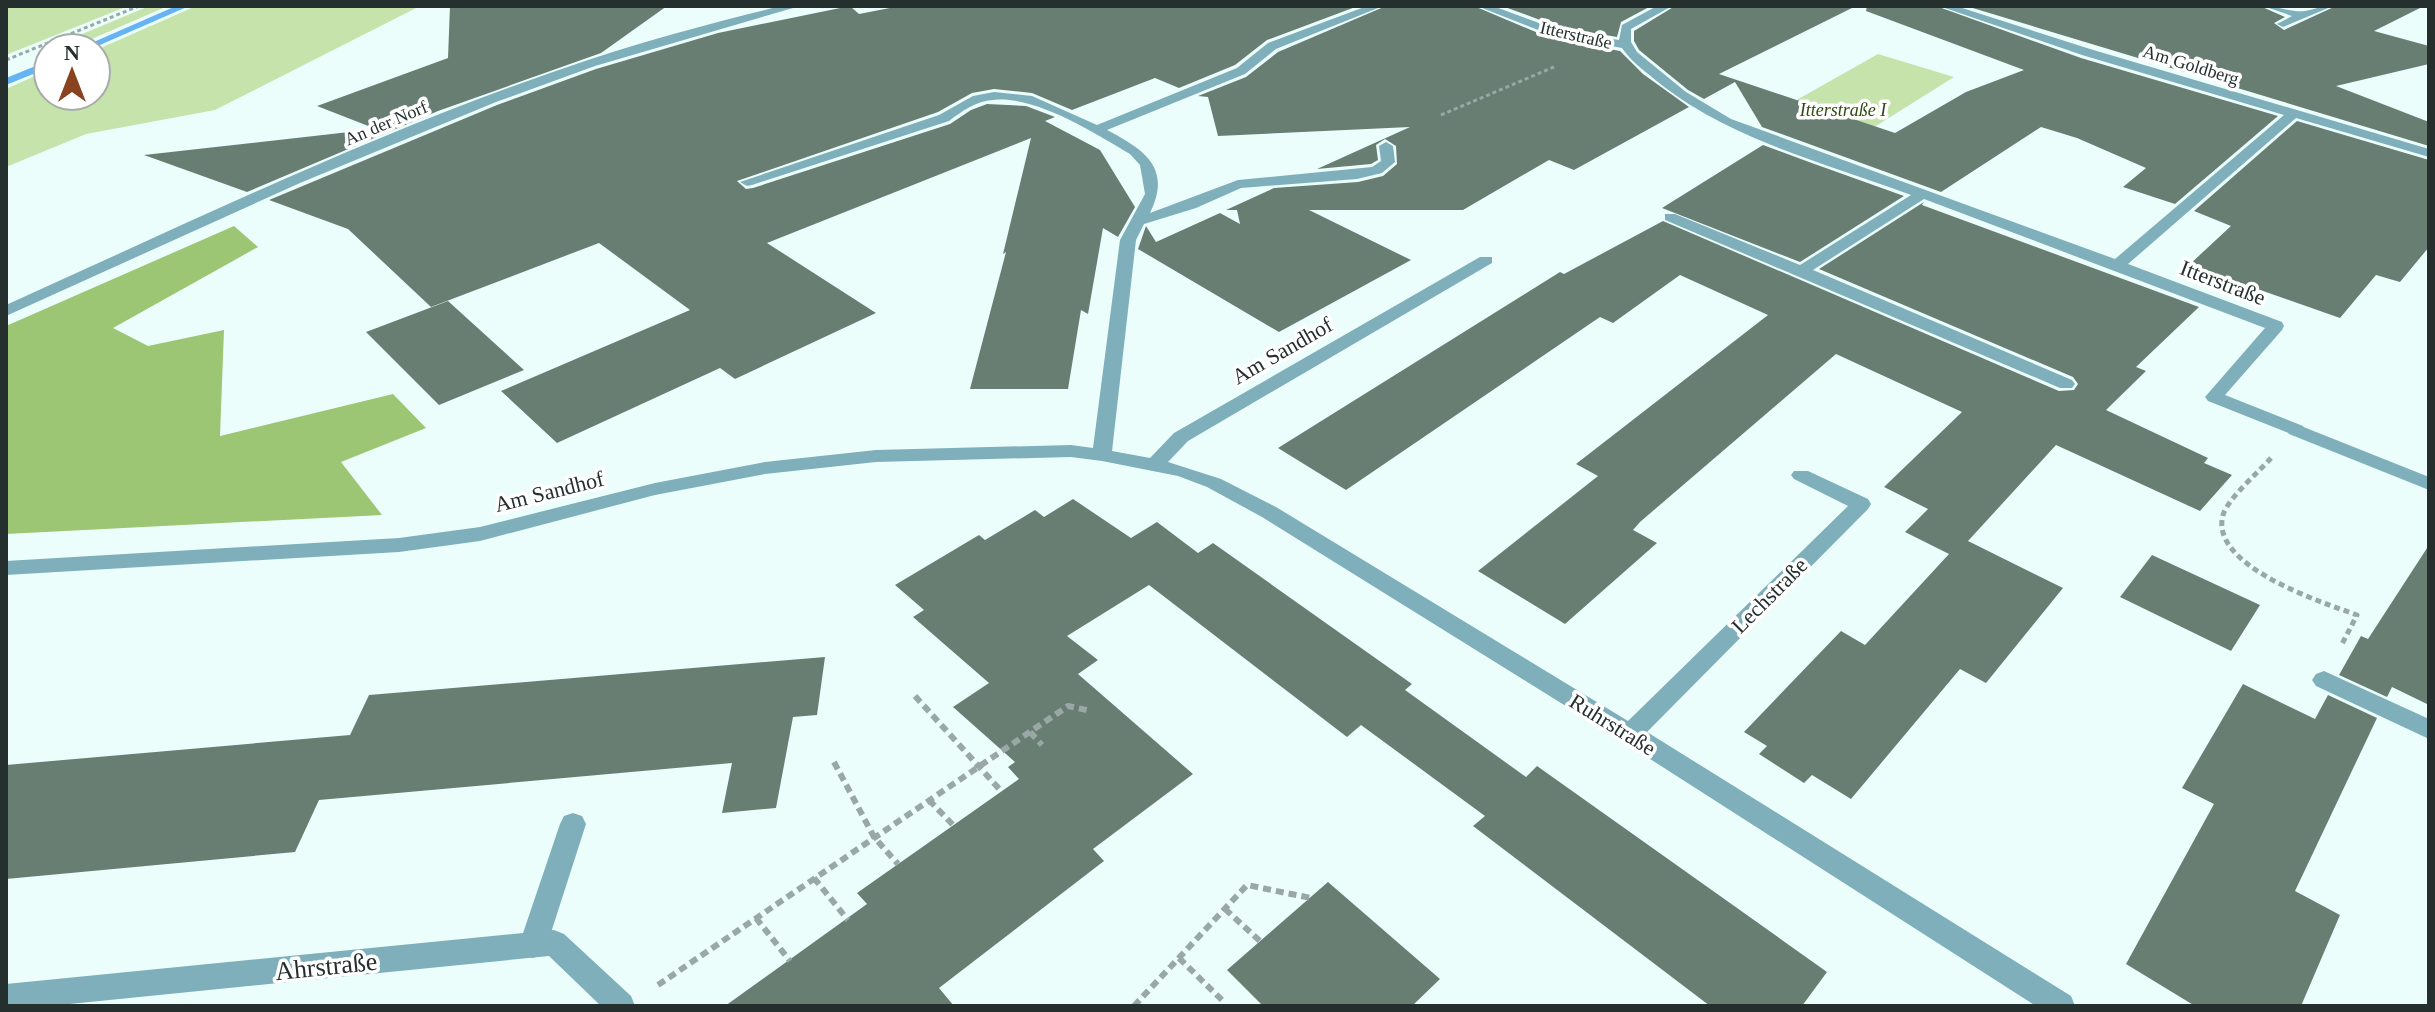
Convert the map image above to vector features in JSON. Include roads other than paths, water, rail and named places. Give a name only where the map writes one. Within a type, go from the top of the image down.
[{"type":"street","name":"An der Norf","points":[[6,311],[444,119],[614,57],[768,9],[794,6]]},
{"type":"street","points":[[1096,130],[1241,71],[1272,46],[1377,6]]},
{"type":"street","name":"Itterstraße","points":[[1483,6],[1555,33],[1626,45],[1681,95],[1726,122],[2276,326],[2214,397],[2429,484]]},
{"type":"street","name":"Itterstraße","points":[[1626,45],[1626,27],[1666,6]]},
{"type":"street","name":"Am Goldberg","points":[[1945,6],[2086,52],[2429,153]]},
{"type":"street","points":[[2269,6],[2304,16]]},
{"type":"street","points":[[2283,24],[2327,6]]},
{"type":"street","points":[[747,182],[837,150],[863,145],[944,118],[966,101],[985,96],[1016,95],[1034,99],[1135,151],[1147,164],[1152,194],[1128,240],[1102,455]]},
{"type":"street","points":[[2117,265],[2293,114]]},
{"type":"street","points":[[1139,221],[1248,182],[1345,176],[1377,170],[1388,162],[1386,146]]},
{"type":"street","points":[[1801,271],[1924,193]]},
{"type":"street","points":[[1670,217],[2066,384]]},
{"type":"street","name":"Am Sandhof","points":[[6,568],[399,545],[480,534],[655,489],[737,473],[864,457],[996,452],[1102,455],[1155,464],[1181,437],[1486,260]]},
{"type":"street","name":"Ruhrstraße","points":[[1155,464],[1214,483],[1269,512],[1630,734],[2061,1006]]},
{"type":"street","name":"Lechstraße","points":[[1630,734],[1861,504],[1801,475]]},
{"type":"street","points":[[2324,680],[2429,730]]},
{"type":"street","points":[[533,945],[573,824]]},
{"type":"street","name":"Ahrstraße","points":[[6,997],[554,943],[621,1006]]},
{"type":"waterway","points":[[112,37],[184,6]]},
{"type":"waterway","points":[[6,82],[32,71]]},
{"type":"park label","name":"Itterstraße I","points":[[1843,110]]}]
